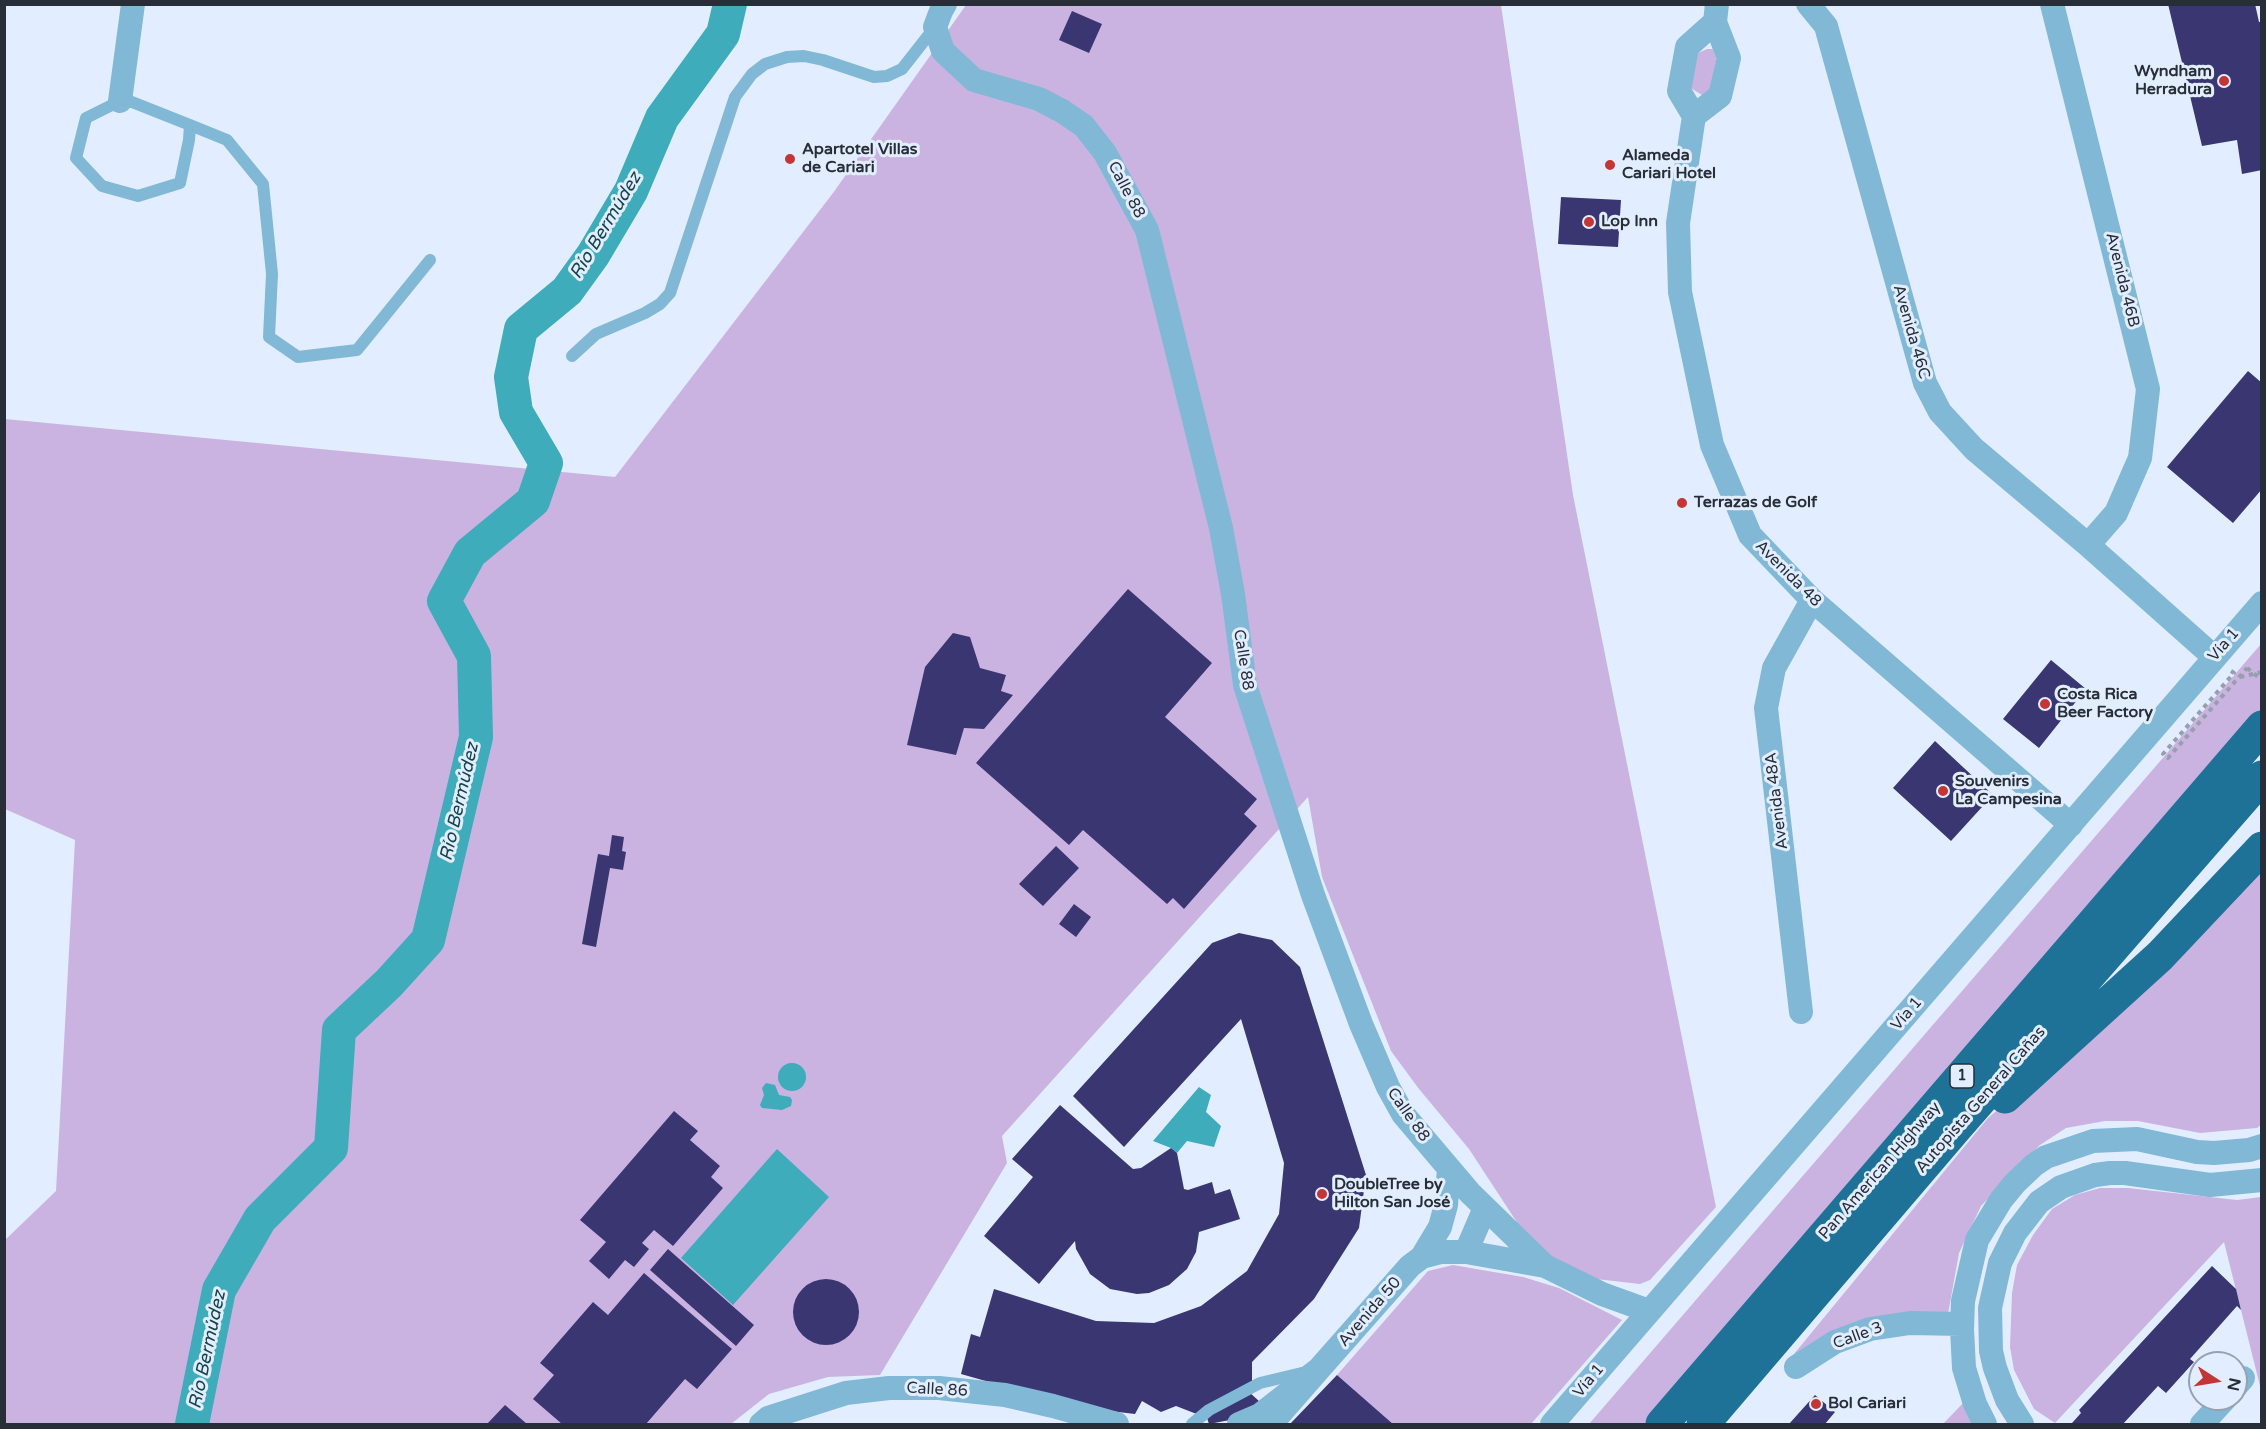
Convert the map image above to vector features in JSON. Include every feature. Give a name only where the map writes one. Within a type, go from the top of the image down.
[{"type":"highway","name":"Pan American Highway","points":[[1662,1425],[2262,727]]},
{"type":"highway","name":"Autopista General Cañas","points":[[1703,1425],[1955,1129],[2262,777]]},
{"type":"highway","points":[[1955,1129],[1997,1102],[2025,1080],[2160,956],[2262,848]]},
{"type":"street","points":[[120,101],[133,4]]},
{"type":"street","name":"Avenida 46C","points":[[1808,4],[1826,26],[1925,383],[1940,412],[1974,449],[2088,545],[2214,657]]},
{"type":"street","name":"Avenida 46B","points":[[2052,4],[2148,389],[2140,458],[2116,513],[2088,545]]},
{"type":"street","points":[[1716,13],[1728,58],[1720,96],[1694,117],[1679,91],[1687,47],[1716,13]]},
{"type":"street","name":"Calle 88","points":[[940,14],[942,51],[974,80],[1039,99],[1084,126],[1105,153],[1147,230],[1221,528],[1233,594],[1245,685],[1313,895],[1361,1024],[1388,1087],[1403,1114],[1449,1168],[1485,1209],[1545,1266],[1602,1294],[1649,1311]]},
{"type":"street","name":"Avenida 48","points":[[1694,117],[1678,223],[1680,292],[1712,445],[1750,535],[1812,600],[2071,825]]},
{"type":"street","name":"Avenida 48A","points":[[1801,1012],[1766,708],[1774,668],[1812,600]]},
{"type":"street","name":"Vía 1","points":[[1552,1425],[2262,603]]},
{"type":"street","points":[[1985,1425],[1969,1386],[1963,1354],[1963,1315],[1971,1259],[1977,1240],[1990,1216],[2015,1183],[2046,1157],[2093,1141],[2137,1139],[2196,1152],[2214,1153],[2262,1146]]},
{"type":"street","name":"Avenida 50","points":[[1271,1425],[1410,1266],[1422,1257],[1440,1227],[1446,1205],[1449,1168]]},
{"type":"street","points":[[2022,1425],[2000,1384],[1991,1351],[1990,1308],[2000,1263],[2015,1233],[2039,1202],[2061,1186],[2094,1175],[2124,1173],[2210,1185],[2262,1180]]},
{"type":"street","points":[[1466,1252],[1485,1209]]},
{"type":"street","points":[[1422,1257],[1441,1251],[1466,1252],[1545,1266]]},
{"type":"street","name":"Calle 3","points":[[1796,1367],[1835,1342],[1870,1329],[1963,1315],[1990,1308]]},
{"type":"street","points":[[1963,1354],[1991,1351]]},
{"type":"street","name":"Avenida 50","points":[[1239,1425],[1260,1415],[1319,1370]]},
{"type":"street","name":"Calle 86","points":[[761,1425],[768,1418],[846,1393],[889,1388],[939,1388],[1005,1395],[1117,1425]]},
{"type":"street","points":[[2202,1425],[2214,1411]]},
{"type":"lane","points":[[572,356],[596,334],[645,313],[660,304],[670,293],[682,263],[735,97],[752,74],[765,64],[787,57],[804,56],[874,77],[887,76],[902,69],[940,14]]},
{"type":"lane","points":[[190,125],[180,183],[138,196],[102,186],[76,158],[86,118],[120,101],[132,102],[190,125],[227,140],[263,184],[272,274],[269,337],[298,357],[357,350],[430,260]]},
{"type":"lane","points":[[1192,1425],[1209,1410],[1260,1383],[1276,1377],[1319,1370]]},
{"type":"path","points":[[2214,657],[2234,673],[2163,754],[2168,758],[2247,668],[2262,680]]},
{"type":"path","points":[[2239,677],[2262,672]]},
{"type":"shaded area","points":[[966,5],[1501,5],[1573,495],[1716,1207],[1650,1280],[1640,1284],[1596,1279],[1551,1259],[1522,1230],[1469,1149],[1391,1051],[1322,877],[1308,797],[1002,1136],[1007,1163],[880,1375],[828,1377],[769,1394],[731,1424],[5,1424],[5,1240],[56,1191],[75,840],[5,809],[5,419],[615,477],[833,193]]},
{"type":"shaded area","points":[[1713,49],[1722,74],[1705,97],[1689,87],[1693,59],[1698,53]]},
{"type":"shaded area","points":[[2261,644],[2261,711],[2157,836],[1650,1424],[1589,1424]]},
{"type":"shaded area","points":[[2261,861],[2261,1125],[2257,1128],[2200,1133],[2138,1121],[2105,1121],[2066,1128],[2040,1145],[1981,1206],[1959,1253],[1948,1314],[1794,1354],[1988,1118],[2153,979]]},
{"type":"shaded area","points":[[2100,1188],[2128,1188],[2237,1200],[2261,1197],[2261,1390],[2224,1242],[2055,1423],[2034,1409],[2014,1370],[2010,1347],[2012,1293],[2017,1265],[2033,1235],[2052,1209],[2075,1195]]},
{"type":"shaded area","points":[[1453,1265],[1523,1277],[1559,1288],[1622,1320],[1531,1424],[1393,1424],[1337,1375],[1428,1271]]},
{"type":"shaded area","points":[[1965,1401],[1976,1424],[1943,1424]]},
{"type":"water","points":[[792,1063],[802,1067],[806,1077],[802,1087],[792,1091],[782,1087],[778,1077],[782,1067]]},
{"type":"water","points":[[766,1083],[775,1085],[779,1095],[790,1097],[791,1106],[782,1110],[762,1108],[760,1105],[764,1095],[762,1088]]},
{"type":"water","points":[[1199,1087],[1211,1095],[1206,1112],[1221,1126],[1214,1147],[1187,1141],[1177,1153],[1153,1141]]},
{"type":"water","points":[[777,1149],[829,1197],[733,1305],[681,1258]]},
{"type":"building","name":"Wyndham Herradura","points":[[2168,4],[2255,4],[2259,22],[2262,22],[2262,170],[2242,174],[2237,140],[2202,146]]},
{"type":"building","points":[[1072,11],[1102,24],[1089,53],[1059,40]]},
{"type":"building","name":"Lop Inn","points":[[1561,197],[1621,200],[1618,247],[1558,244]]},
{"type":"building","points":[[2248,371],[2262,383],[2262,489],[2233,523],[2167,467]]},
{"type":"building","points":[[1128,589],[1212,663],[1165,717],[1257,799],[1244,814],[1257,826],[1184,909],[1173,898],[1167,904],[1083,830],[1069,845],[976,763]]},
{"type":"building","points":[[953,633],[970,637],[980,668],[1006,675],[1001,691],[1013,695],[984,729],[964,728],[956,755],[907,745],[925,667]]},
{"type":"building","name":"Costa Rica Beer Factory","points":[[2051,660],[2086,689],[2039,748],[2003,719]]},
{"type":"building","name":"Souvenirs La Campesina","points":[[1935,741],[1993,795],[1951,841],[1893,788]]},
{"type":"building","points":[[612,835],[624,837],[622,851],[626,852],[623,870],[610,868],[596,947],[582,944],[598,854],[609,856]]},
{"type":"building","points":[[1056,846],[1079,868],[1043,906],[1019,884]]},
{"type":"building","points":[[1074,904],[1091,917],[1076,937],[1059,924]]},
{"type":"building","name":"DoubleTree by Hilton San José","points":[[1239,933],[1272,940],[1300,967],[1366,1175],[1359,1228],[1314,1299],[1252,1362],[1252,1387],[1248,1391],[1260,1402],[1235,1419],[1209,1424],[1207,1418],[1176,1406],[1161,1412],[1142,1401],[1135,1414],[1077,1407],[961,1374],[971,1334],[980,1337],[994,1289],[1096,1321],[1154,1323],[1201,1306],[1247,1271],[1279,1214],[1284,1163],[1241,1019],[1124,1147],[1073,1096],[1212,943]]},
{"type":"building","points":[[1060,1105],[1133,1169],[1141,1168],[1171,1148],[1177,1153],[1184,1189],[1188,1190],[1212,1182],[1215,1194],[1230,1189],[1240,1219],[1199,1232],[1196,1252],[1187,1269],[1169,1285],[1149,1293],[1137,1294],[1110,1289],[1090,1274],[1076,1249],[1075,1241],[1039,1284],[984,1236],[1033,1177],[1012,1159]]},
{"type":"building","points":[[674,1111],[698,1131],[690,1140],[720,1166],[711,1177],[723,1188],[673,1246],[654,1230],[642,1243],[649,1249],[634,1267],[625,1260],[609,1279],[589,1261],[606,1242],[580,1220]]},
{"type":"building","points":[[668,1249],[754,1325],[736,1346],[650,1270]]},
{"type":"building","points":[[2212,1266],[2236,1289],[2241,1310],[2237,1306],[2197,1351],[2188,1351],[2188,1369],[2166,1393],[2158,1386],[2123,1424],[2072,1423],[2081,1413],[2079,1410]]},
{"type":"building","points":[[644,1273],[732,1349],[697,1389],[685,1379],[646,1424],[562,1424],[533,1399],[554,1375],[540,1363],[593,1302],[608,1315]]},
{"type":"building","points":[[820,1279],[832,1279],[850,1288],[857,1299],[859,1312],[857,1325],[850,1336],[839,1343],[820,1345],[807,1340],[798,1331],[793,1318],[793,1306],[798,1293],[807,1284]]},
{"type":"building","points":[[1337,1375],[1393,1424],[1290,1424]]},
{"type":"building","name":"Bol Cariari","points":[[1815,1395],[1835,1412],[1825,1424],[1789,1424]]},
{"type":"building","points":[[505,1405],[527,1424],[487,1424]]},
{"type":"waterway","name":"Río Bermúdez","points":[[192,1424],[219,1290],[260,1219],[331,1148],[339,1030],[389,983],[428,940],[476,737],[474,656],[444,601],[470,553],[533,501],[546,463],[516,412],[511,377],[521,329],[567,291],[593,255],[631,191],[662,118],[723,34],[730,4]]},
{"type":"place","name":"Wyndham Herradura","points":[[2224,81]]},
{"type":"place","name":"Apartotel Villas de Cariari","points":[[790,159]]},
{"type":"place","name":"Alameda Cariari Hotel","points":[[1610,165]]},
{"type":"place","name":"Lop Inn","points":[[1589,222]]},
{"type":"place","name":"Terrazas de Golf","points":[[1682,503]]},
{"type":"place","name":"Costa Rica Beer Factory","points":[[2045,704]]},
{"type":"place","name":"Souvenirs La Campesina","points":[[1943,791]]},
{"type":"place","name":"DoubleTree by Hilton San José","points":[[1322,1194]]},
{"type":"place","name":"Bol Cariari","points":[[1816,1404]]}]
